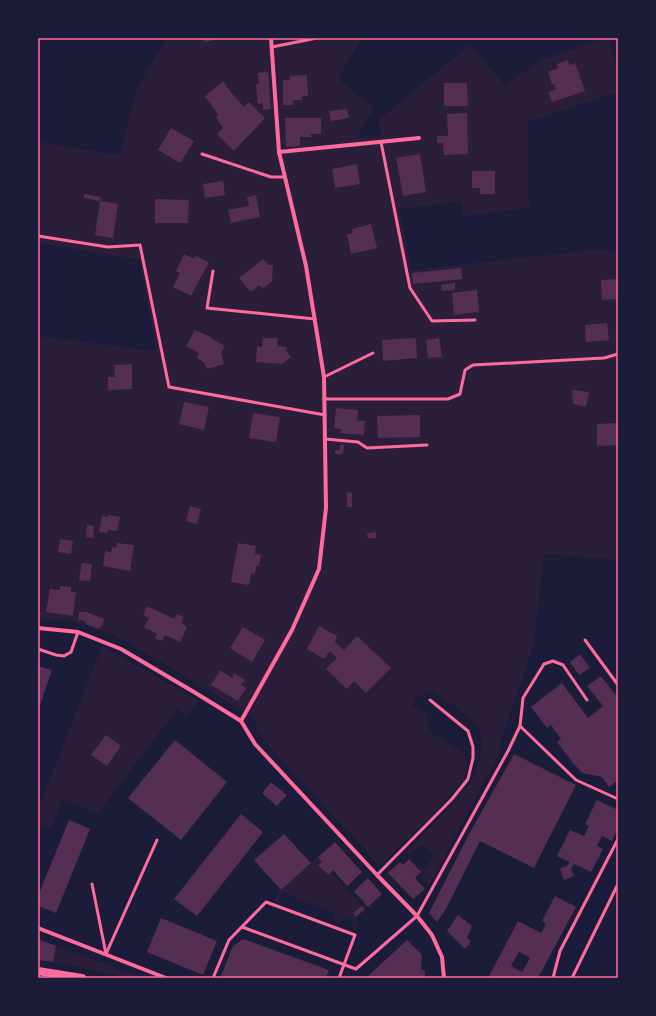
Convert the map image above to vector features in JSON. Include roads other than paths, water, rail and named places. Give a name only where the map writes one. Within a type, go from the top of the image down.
[{"type":"main road","points":[[43,974],[82,978]]},
{"type":"street","points":[[241,721],[292,630],[319,569],[326,508],[324,377],[306,266],[279,152],[271,38]]},
{"type":"street","points":[[279,152],[419,138]]},
{"type":"street","points":[[38,628],[78,632],[121,649],[241,721],[255,744],[417,916],[432,935],[436,943],[442,957],[444,978]]},
{"type":"street","points":[[38,928],[166,978]]},
{"type":"lane","points":[[272,47],[317,38]]},
{"type":"lane","points":[[381,142],[410,288],[432,321],[475,320]]},
{"type":"lane","points":[[202,154],[271,177],[285,177]]},
{"type":"lane","points":[[38,236],[108,247],[140,245],[169,387],[324,415]]},
{"type":"lane","points":[[213,271],[207,308],[314,319]]},
{"type":"lane","points":[[324,377],[372,353]]},
{"type":"lane","points":[[324,399],[448,399],[460,394],[465,370],[473,365],[604,358],[618,354]]},
{"type":"lane","points":[[325,439],[358,442],[367,448],[427,445]]},
{"type":"lane","points":[[38,649],[64,656],[71,652],[78,632]]},
{"type":"lane","points":[[585,640],[618,685]]},
{"type":"lane","points":[[242,927],[356,969],[417,916],[508,751],[520,726],[523,698],[544,664],[554,661],[562,665],[588,700]]},
{"type":"lane","points":[[377,875],[452,799],[468,779],[473,758],[473,747],[468,731],[430,700]]},
{"type":"lane","points":[[520,726],[576,780],[618,799]]},
{"type":"lane","points":[[553,978],[560,951],[618,839]]},
{"type":"lane","points":[[106,954],[157,840]]},
{"type":"lane","points":[[92,884],[106,954]]},
{"type":"lane","points":[[572,978],[618,884]]},
{"type":"lane","points":[[213,978],[229,940],[266,902],[355,936],[339,978]]}]
